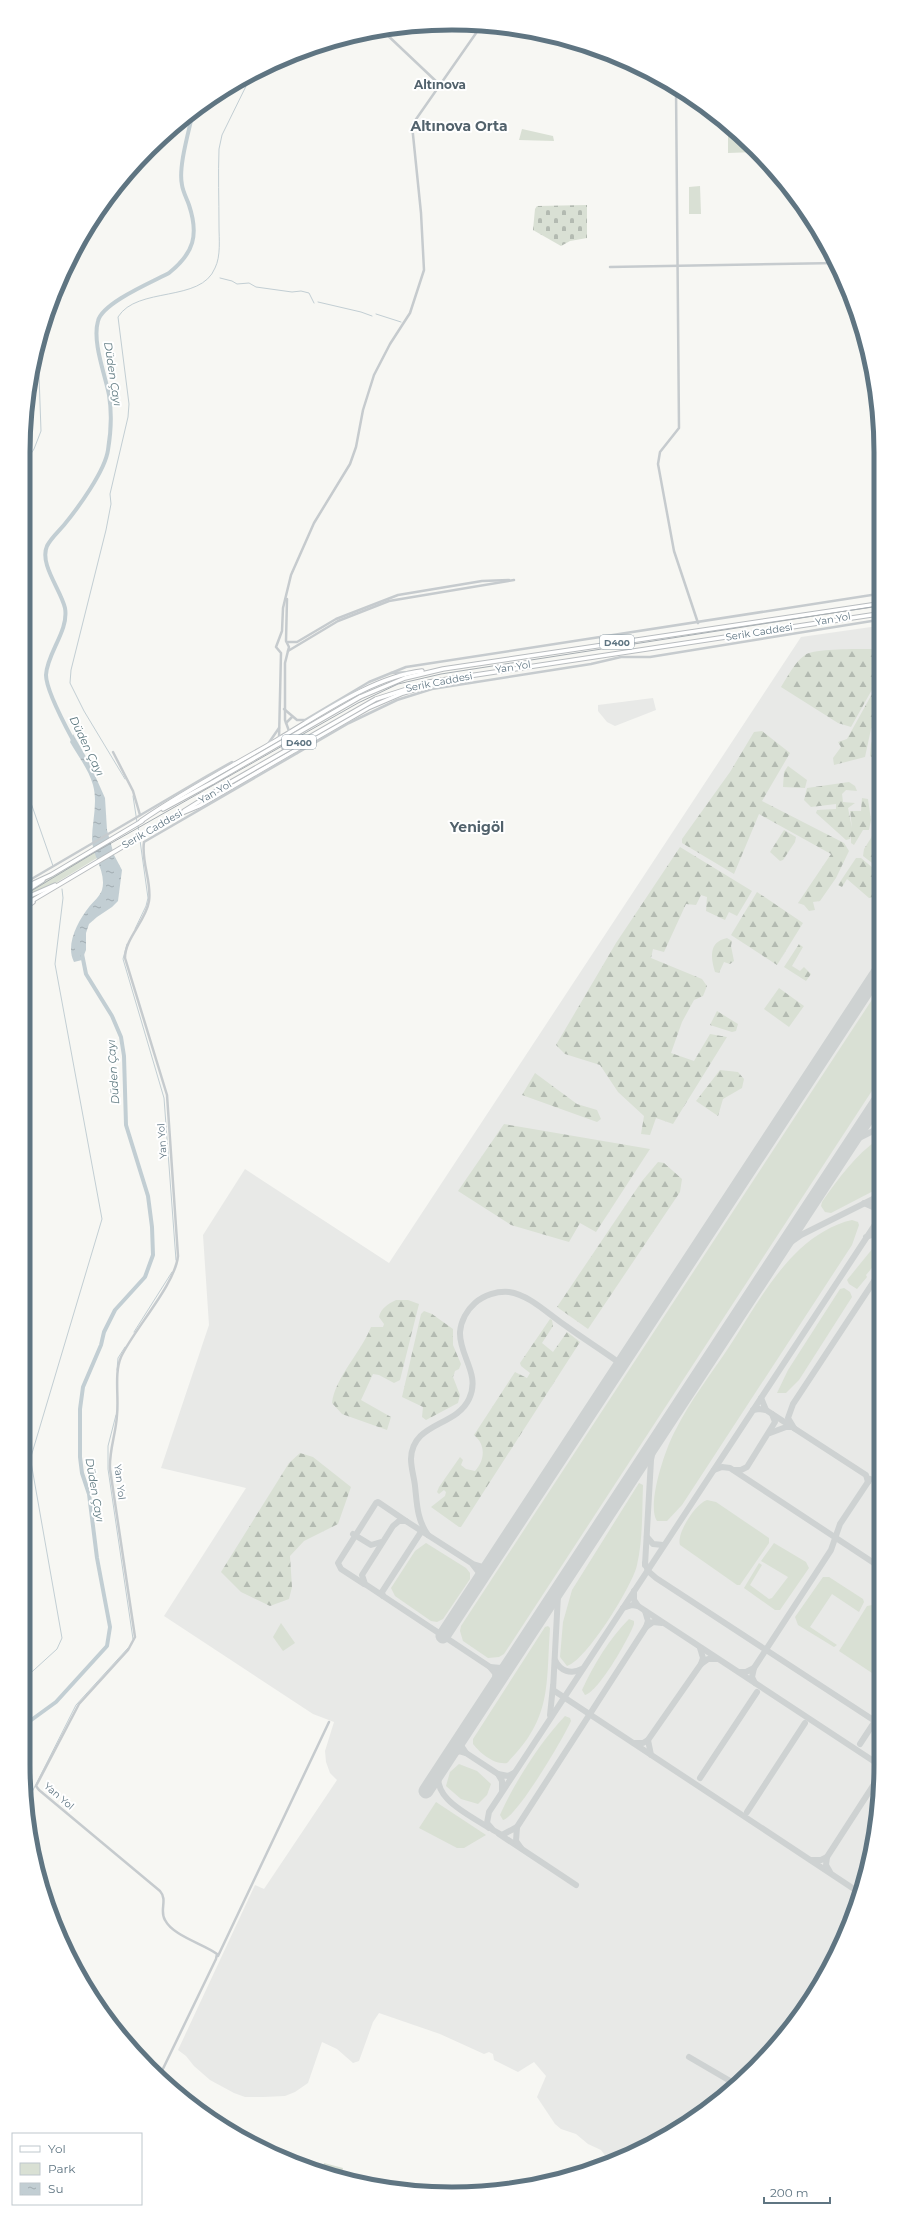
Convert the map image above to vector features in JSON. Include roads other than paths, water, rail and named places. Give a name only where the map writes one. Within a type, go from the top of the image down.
[{"type":"main road","name":"Serik Caddesi","points":[[51,875],[133,825],[213,782],[360,697],[404,678],[443,669],[521,656],[874,605]]},
{"type":"main road","name":"Serik Caddesi","points":[[48,890],[224,786],[376,699],[413,686],[522,668],[874,615]]},
{"type":"main road","points":[[141,821],[151,811],[234,763],[266,747],[382,682],[412,672],[443,669]]},
{"type":"main road","points":[[170,818],[239,783],[368,708],[403,693],[444,680]]},
{"type":"main road","points":[[30,888],[51,875]]},
{"type":"main road","name":"D400","points":[[30,885],[51,875]]},
{"type":"main road","points":[[30,896],[55,885]]},
{"type":"main road","points":[[30,902],[48,890]]},
{"type":"main road","name":"D400","points":[[30,904],[48,890]]},
{"type":"street","points":[[291,757],[282,750],[279,739],[281,653],[277,648],[291,575],[307,536],[350,464],[356,447],[363,410],[374,375],[390,344],[410,313],[419,288],[424,267],[418,183],[411,132],[412,125],[439,84],[477,31]]},
{"type":"street","points":[[388,35],[439,84]]},
{"type":"street","points":[[676,95],[676,266],[679,428],[660,452],[658,464],[674,551],[698,623]]},
{"type":"street","points":[[610,267],[829,263]]},
{"type":"street","points":[[279,642],[297,642],[336,619],[398,595],[482,581],[514,580],[389,601],[338,621],[281,653]]},
{"type":"street","points":[[287,595],[286,642],[289,645],[287,651],[284,709],[286,723],[297,748],[297,754]]},
{"type":"street","name":"Yan Yol","points":[[292,717],[298,720],[305,720],[369,682],[406,667],[874,595]]},
{"type":"street","name":"Yan Yol","points":[[218,1956],[215,1952],[187,1938],[166,1923],[163,1917],[164,1897],[160,1891],[36,1786],[79,1704],[128,1650],[134,1640],[134,1628],[110,1469],[110,1448],[117,1416],[119,1369],[124,1352],[171,1276],[176,1266],[178,1251],[167,1095],[125,954],[149,902],[144,842],[349,723],[396,700],[432,689],[591,664],[621,657],[636,655],[650,657],[874,621]]},
{"type":"street","points":[[530,649],[535,654]]},
{"type":"street","points":[[521,656],[523,650]]},
{"type":"street","points":[[529,667],[530,673]]},
{"type":"street","points":[[522,668],[525,674]]},
{"type":"street","points":[[390,673],[412,672]]},
{"type":"street","points":[[328,711],[333,704]]},
{"type":"street","points":[[284,709],[292,717],[286,723]]},
{"type":"street","points":[[266,747],[277,734],[280,726]]},
{"type":"street","points":[[113,752],[133,791],[140,815]]},
{"type":"street","points":[[233,790],[239,783]]},
{"type":"street","points":[[212,798],[219,799]]},
{"type":"street","points":[[30,880],[140,815],[151,811]]},
{"type":"street","points":[[157,826],[163,831]]},
{"type":"street","points":[[162,2071],[329,1722]]},
{"type":"water","points":[[73,734],[89,762],[105,798],[107,830],[114,855],[122,870],[118,901],[89,924],[86,933],[86,950],[82,960],[74,962],[71,948],[74,933],[85,913],[101,892],[103,877],[94,852],[92,839],[95,806],[93,785],[89,774],[70,742]]},
{"type":"waterway","points":[[125,779],[84,711],[70,683],[71,670],[106,530],[111,504],[110,494],[128,417],[129,404],[118,317],[127,307],[139,301],[183,291],[197,286],[208,279],[215,268],[219,247],[219,149],[222,135],[247,84]]},
{"type":"waterway","name":"Düden Çayı","points":[[74,742],[57,709],[47,682],[47,667],[64,625],[65,608],[48,569],[45,553],[50,540],[70,518],[90,489],[106,459],[111,409],[98,348],[98,321],[108,307],[118,300],[169,273],[184,258],[192,243],[194,225],[184,193],[181,177],[184,149],[191,120]]},
{"type":"waterway","points":[[220,278],[237,284],[249,283],[256,287],[309,293],[314,303]]},
{"type":"waterway","points":[[318,302],[372,316]]},
{"type":"waterway","points":[[376,314],[401,322]]},
{"type":"waterway","points":[[30,455],[41,431],[39,367]]},
{"type":"waterway","points":[[133,796],[137,822]]},
{"type":"waterway","points":[[30,800],[53,866]]},
{"type":"waterway","points":[[135,929],[146,906],[148,898],[138,826]]},
{"type":"waterway","points":[[30,1460],[102,1219],[55,964],[63,898],[62,889]]},
{"type":"waterway","points":[[127,944],[123,959],[164,1098],[176,1260]]},
{"type":"waterway","name":"Düden Çayı","points":[[30,1721],[56,1702],[107,1646],[110,1627],[97,1558],[89,1494],[82,1473],[80,1457],[80,1409],[83,1387],[101,1345],[104,1332],[115,1310],[145,1277],[153,1255],[152,1227],[148,1196],[126,1125],[124,1056],[121,1037],[112,1016],[86,974],[82,954]]},
{"type":"waterway","points":[[134,1332],[172,1272]]},
{"type":"waterway","points":[[117,1370],[118,1358],[125,1347]]},
{"type":"waterway","points":[[116,1415],[108,1446],[108,1469],[133,1639]]},
{"type":"waterway","points":[[30,1674],[57,1649],[62,1638],[31,1462]]},
{"type":"waterway","points":[[31,1794],[76,1705],[128,1648]]},
{"type":"tram line","points":[[30,892],[92,854],[358,703],[398,684],[441,674],[874,607]]},
{"type":"district","name":"Altınova","points":[[440,84]]},
{"type":"district","name":"Altınova Orta","points":[[459,126]]},
{"type":"district","name":"Yenigöl","points":[[477,827]]}]
